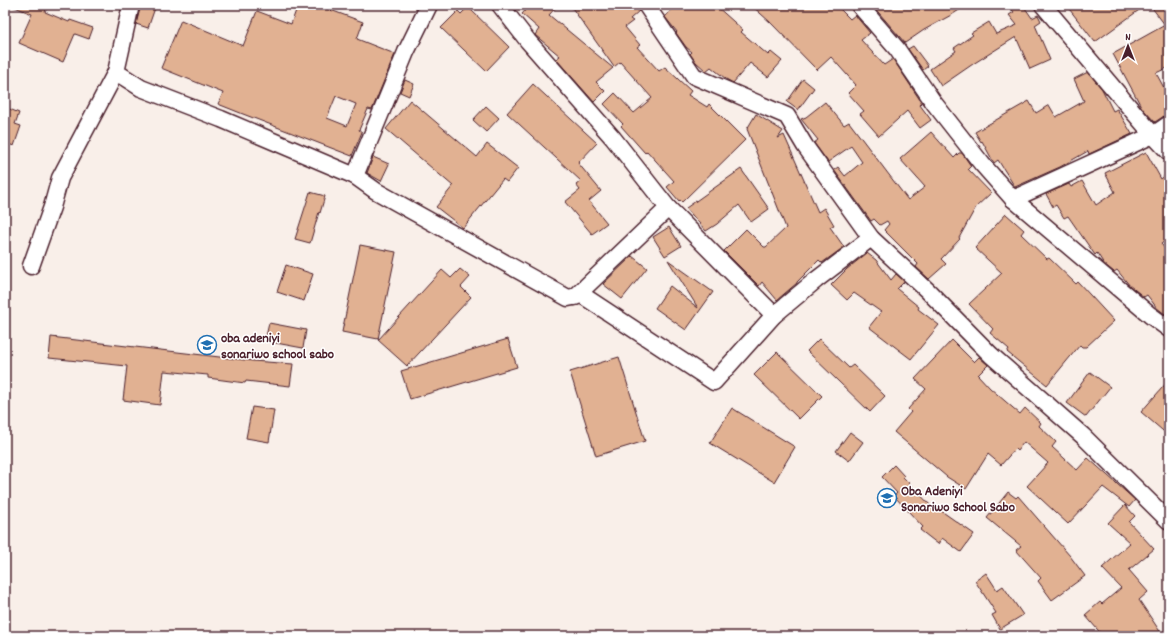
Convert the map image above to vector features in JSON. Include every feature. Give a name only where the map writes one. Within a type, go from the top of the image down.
[{"type":"street","points":[[31,266],[52,207],[60,178],[116,72],[131,5]]},
{"type":"street","points":[[355,176],[406,52],[429,5]]},
{"type":"street","points":[[500,5],[528,41],[613,138],[668,208],[774,315]]},
{"type":"street","points":[[646,5],[694,76],[787,116],[805,146],[871,238],[928,290],[991,355],[1083,436],[1169,521]]},
{"type":"street","points":[[859,5],[897,49],[934,103],[977,158],[1013,199],[1150,315],[1169,329]]},
{"type":"street","points":[[1043,5],[1169,152]]},
{"type":"street","points":[[116,72],[141,88],[221,119],[355,176],[376,191],[568,298],[582,295],[714,382],[774,315],[816,280],[871,238]]},
{"type":"street","points":[[1013,199],[1153,135],[1169,124]]},
{"type":"street","points":[[575,297],[668,208]]},
{"type":"building","points":[[10,5],[48,5],[45,12],[69,22],[70,20],[93,28],[89,39],[75,34],[63,62],[19,43],[32,14]]},
{"type":"building","points":[[141,5],[156,5],[148,28],[136,24]]},
{"type":"building","points":[[298,5],[317,5],[363,22],[357,39],[395,54],[372,110],[368,109],[359,130],[362,132],[352,156],[218,104],[223,93],[161,68],[181,20],[243,46],[257,11],[291,24]],"holes":[[[336,96],[356,104],[347,126],[327,118]]]},
{"type":"building","points":[[530,5],[558,5],[549,15],[613,68],[596,82],[605,91],[594,102],[556,59],[560,56],[535,35],[539,29],[522,14]]},
{"type":"building","points":[[570,5],[637,5],[639,11],[630,19],[633,21],[625,27],[640,45],[637,47],[659,71],[665,67],[691,91],[688,95],[707,107],[709,104],[745,140],[682,202],[680,200],[679,201],[667,187],[674,181],[647,151],[645,153],[621,126],[623,124],[604,104],[615,93],[634,113],[652,98],[620,62],[614,67]]},
{"type":"building","points":[[676,5],[715,5],[743,30],[741,32],[768,55],[771,52],[782,61],[768,77],[750,63],[733,83],[711,67],[706,71],[696,62],[690,54],[692,52],[686,47],[676,33],[677,32],[665,17]]},
{"type":"building","points":[[751,5],[836,5],[850,19],[855,15],[870,33],[861,40],[884,65],[893,59],[922,103],[920,105],[931,120],[920,128],[907,111],[879,136],[860,114],[864,111],[848,93],[856,85],[831,57],[817,70],[770,22]]},
{"type":"building","points":[[872,5],[967,5],[905,43]]},
{"type":"building","points":[[1008,5],[1023,5],[1032,18],[1038,15],[1041,21],[1035,25],[1050,60],[1030,69],[1016,37],[941,86],[930,69],[956,51],[954,48],[973,35],[971,33],[989,22],[996,34],[1017,25],[1009,15],[1014,12]]},
{"type":"building","points":[[1066,5],[1146,5],[1095,42]]},
{"type":"building","points":[[1150,5],[1169,5],[1169,67],[1156,73],[1169,97],[1169,115],[1164,116],[1155,122],[1142,108],[1113,54],[1165,25]]},
{"type":"building","points":[[468,7],[509,47],[486,71],[441,28],[458,11],[461,14]]},
{"type":"building","points":[[913,46],[928,66],[923,70],[908,49]]},
{"type":"building","points":[[1088,72],[1102,89],[1113,111],[1117,109],[1132,134],[1089,154],[1088,151],[1060,167],[1015,187],[998,160],[994,163],[982,141],[981,142],[975,132],[1029,101],[1036,113],[1049,105],[1056,117],[1084,101],[1074,79]]},
{"type":"building","points":[[803,79],[814,88],[798,110],[787,102]]},
{"type":"building","points":[[405,80],[414,84],[409,96],[400,92]]},
{"type":"building","points":[[533,84],[597,143],[578,163],[601,191],[589,201],[607,223],[592,234],[565,202],[580,190],[576,185],[581,181],[507,113]]},
{"type":"building","points":[[410,100],[477,157],[487,144],[518,168],[507,182],[503,179],[463,228],[436,207],[453,186],[386,129]]},
{"type":"building","points":[[825,102],[844,125],[849,122],[908,200],[925,187],[900,159],[931,132],[954,158],[959,153],[962,153],[971,166],[968,169],[991,193],[976,207],[959,238],[960,239],[941,259],[946,264],[929,279],[916,267],[918,264],[884,230],[889,224],[887,221],[880,225],[874,219],[871,221],[834,170],[838,167],[845,176],[862,162],[851,146],[828,162],[814,143],[818,140],[801,119],[806,117]]},
{"type":"building","points":[[486,106],[499,118],[486,132],[473,120]]},
{"type":"building","points":[[5,107],[19,113],[15,124],[21,126],[14,146],[8,144],[6,149],[5,149]]},
{"type":"building","points":[[756,114],[783,131],[778,138],[784,135],[818,212],[824,208],[834,225],[830,227],[844,247],[822,263],[819,260],[797,283],[777,300],[762,282],[759,286],[724,251],[746,229],[764,247],[766,247],[786,228],[747,129]]},
{"type":"building","points":[[1146,152],[1161,179],[1169,172],[1169,238],[1161,244],[1169,253],[1169,317],[1157,308],[1147,295],[1144,297],[1130,286],[1117,270],[1114,272],[1104,264],[1097,253],[1095,255],[1068,216],[1064,218],[1056,205],[1053,207],[1046,194],[1069,184],[1071,187],[1082,181],[1096,205],[1115,192],[1105,173]]},
{"type":"building","points":[[373,157],[389,164],[381,181],[367,173]]},
{"type":"building","points":[[741,169],[769,209],[751,222],[739,205],[717,224],[706,231],[686,208]]},
{"type":"building","points":[[310,192],[325,196],[310,243],[295,239]]},
{"type":"building","points":[[1006,214],[1024,230],[1021,234],[1076,284],[1078,282],[1114,321],[1086,347],[1082,347],[1080,345],[1047,385],[1007,352],[1009,349],[990,333],[993,329],[969,304],[1002,273],[975,248]]},
{"type":"building","points":[[669,227],[681,246],[665,256],[653,237]]},
{"type":"building","points":[[360,245],[396,252],[378,339],[342,332]]},
{"type":"building","points":[[867,253],[876,260],[891,280],[896,274],[903,280],[904,282],[897,289],[919,307],[918,309],[939,325],[911,359],[869,327],[881,312],[854,293],[847,300],[831,285],[847,269]]},
{"type":"building","points":[[632,256],[647,268],[622,299],[603,284]]},
{"type":"building","points":[[668,260],[713,292],[686,330],[655,308],[670,286],[698,308]]},
{"type":"building","points":[[286,265],[313,274],[304,301],[277,292]]},
{"type":"building","points":[[460,269],[470,277],[461,287],[471,297],[407,366],[378,340],[442,270],[451,278]]},
{"type":"building","points":[[269,323],[306,330],[303,348],[265,341]]},
{"type":"building","points":[[51,337],[253,361],[293,364],[290,386],[246,381],[245,383],[208,378],[208,375],[164,371],[160,405],[123,400],[127,366],[49,358]]},
{"type":"building","points":[[508,339],[517,367],[410,399],[401,371]]},
{"type":"building","points":[[819,339],[849,368],[853,365],[885,396],[870,412],[807,351]]},
{"type":"building","points":[[952,340],[974,362],[979,357],[988,365],[978,375],[990,388],[1020,414],[1025,408],[1041,423],[1039,426],[1056,442],[1052,447],[1077,470],[1088,458],[1135,500],[1129,507],[1103,487],[1068,524],[1027,486],[1048,463],[1024,442],[1017,451],[1015,449],[1001,465],[988,454],[966,489],[947,477],[894,432],[911,412],[908,409],[926,389],[915,379]]},
{"type":"building","points":[[777,352],[822,396],[799,419],[754,375]]},
{"type":"building","points":[[619,357],[645,441],[596,456],[570,372]]},
{"type":"building","points":[[1090,372],[1110,387],[1086,417],[1067,403]]},
{"type":"building","points":[[1169,380],[1169,436],[1141,412]]},
{"type":"building","points":[[252,407],[274,410],[269,442],[246,438]]},
{"type":"building","points":[[732,408],[795,447],[774,482],[710,443]]},
{"type":"building","points":[[850,432],[863,442],[849,461],[836,451]]},
{"type":"building","points":[[894,465],[904,476],[903,477],[935,510],[937,508],[974,534],[961,552],[942,538],[938,544],[920,530],[923,527],[894,496],[897,493],[882,477]]},
{"type":"building","points":[[1008,492],[1016,498],[1018,496],[1070,556],[1085,576],[1052,600],[1038,581],[1041,578],[1016,550],[1021,546],[987,518]]},
{"type":"building","points":[[1125,505],[1135,516],[1129,522],[1154,549],[1129,570],[1148,592],[1139,600],[1163,636],[1103,636],[1085,615],[1100,602],[1102,604],[1121,588],[1102,568],[1130,543],[1108,523]]},
{"type":"building","points":[[986,573],[997,590],[1003,586],[1023,615],[1000,629],[992,615],[996,613],[975,581]]},
{"type":"place","name":"oba adeniyi sonariwo school sabo","points":[[207,345]]},
{"type":"place","name":"Oba Adeniyi Sonariwo School Sabo","points":[[887,498]]}]
